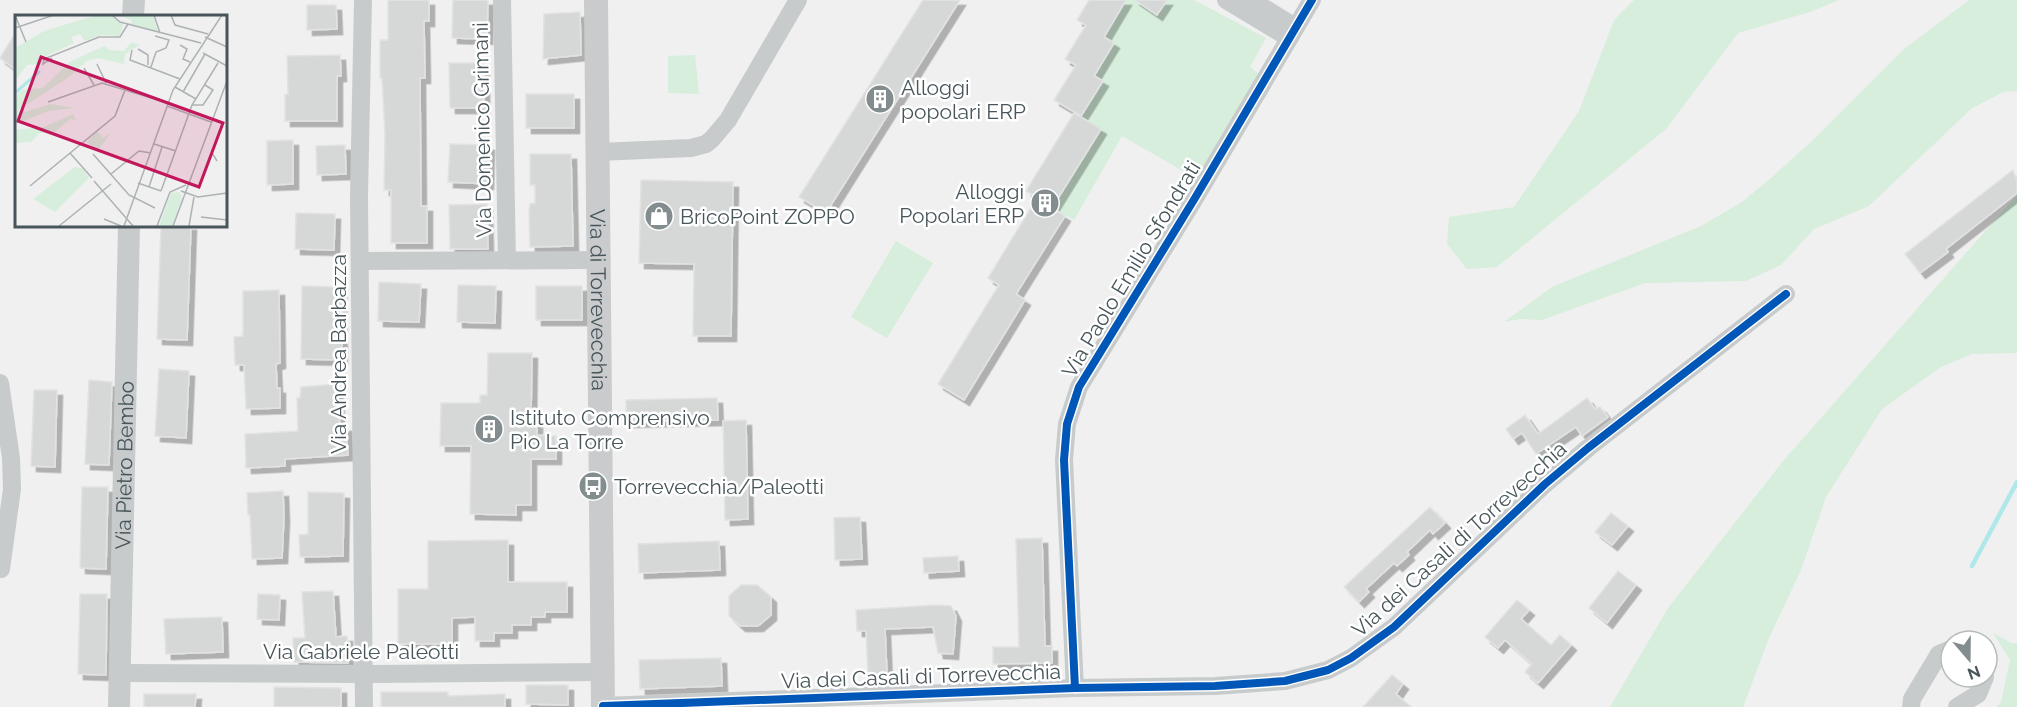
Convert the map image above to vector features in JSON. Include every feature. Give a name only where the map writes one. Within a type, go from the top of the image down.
[{"type":"main road","name":"Via di Torrevecchia","points":[[596,0],[603,706]]},
{"type":"street","points":[[133,15],[134,0]]},
{"type":"street","name":"Via Andrea Barbazza","points":[[363,0],[360,261],[364,707]]},
{"type":"street","name":"Via Domenico Grimani","points":[[502,0],[507,260]]},
{"type":"street","points":[[598,152],[691,148],[706,144],[728,120],[798,0]]},
{"type":"street","points":[[1226,0],[1292,32]]},
{"type":"street","points":[[1251,0],[1292,32]]},
{"type":"street","name":"Via Paolo Emilio Sfondrati","points":[[1075,688],[1064,460],[1067,424],[1079,387],[1195,198],[1312,0]]},
{"type":"street","name":"Via Pietro Bembo","points":[[119,707],[129,226]]},
{"type":"street","points":[[360,261],[598,260]]},
{"type":"street","name":"Via dei Casali di Torrevecchia","points":[[603,706],[1075,688],[1197,687],[1270,683],[1305,677],[1342,663],[1394,627],[1545,484],[1786,294]]},
{"type":"street","points":[[0,382],[12,489],[0,569]]},
{"type":"street","points":[[1911,707],[1912,699],[1939,654]]},
{"type":"street","name":"Via Gabriele Paleotti","points":[[119,673],[602,672]]},
{"type":"street","points":[[1957,707],[1978,694],[1980,689]]},
{"type":"green space","points":[[1125,0],[1135,0],[1157,15],[1167,0],[1194,0],[1266,38],[1250,67],[1259,74],[1197,179],[1122,136],[1074,220],[1052,208],[1102,130],[1081,117],[1102,82],[1094,76],[1104,37]]},
{"type":"green space","points":[[1634,0],[1839,0],[1810,12],[1738,33],[1666,129],[1497,267],[1467,269],[1447,244],[1449,217],[1514,207],[1579,111],[1614,20]]},
{"type":"green space","points":[[1969,0],[2017,0],[2017,91],[2003,92],[1971,109],[1869,206],[1814,229],[1781,265],[1746,281],[1645,283],[1542,320],[1520,319],[1504,322],[1552,287],[1701,226],[1742,202],[1813,140],[1904,49]]},
{"type":"green space","points":[[695,55],[699,94],[668,93],[668,56]]},
{"type":"green space","points":[[2017,195],[2017,353],[1972,354],[1941,367],[1882,409],[1826,497],[1801,570],[1769,638],[1743,707],[1610,707],[1668,608],[1784,460]]},
{"type":"green space","points":[[896,241],[933,263],[887,338],[851,317]]},
{"type":"green space","points":[[1999,636],[2011,643],[2017,643],[2017,707],[1996,707],[2001,702],[2010,660],[1999,643]]},
{"type":"building","points":[[388,0],[429,0],[429,21],[424,21],[425,78],[420,78],[421,206],[427,206],[427,243],[391,243],[391,190],[384,190],[385,134],[382,78],[380,78],[380,40],[388,40]]},
{"type":"building","points":[[453,0],[488,0],[487,39],[452,38]]},
{"type":"building","name":"Alloggi popolari ERP","points":[[923,0],[960,0],[826,213],[799,197]]},
{"type":"building","points":[[1089,0],[1126,0],[1104,37],[1114,43],[1094,76],[1103,81],[1081,116],[1054,100],[1076,65],[1065,59],[1086,25],[1077,20]]},
{"type":"building","points":[[1135,0],[1167,0],[1157,15]]},
{"type":"building","points":[[307,5],[336,5],[337,29],[307,30]]},
{"type":"building","points":[[580,12],[581,55],[543,59],[544,14]]},
{"type":"building","points":[[15,34],[15,69],[0,58]]},
{"type":"building","points":[[340,55],[341,76],[337,76],[337,121],[285,121],[285,95],[288,94],[287,56]]},
{"type":"building","points":[[449,63],[484,63],[484,108],[450,108]]},
{"type":"building","points":[[526,94],[574,94],[574,128],[526,128]]},
{"type":"building","name":"Alloggi Popolari ERP","points":[[1074,113],[1101,129],[1052,208],[1065,216],[1016,294],[1025,300],[964,400],[938,384],[999,285],[988,278],[1037,198],[1026,191]]},
{"type":"building","points":[[293,140],[293,184],[267,185],[267,141]]},
{"type":"building","points":[[450,144],[489,145],[488,184],[448,182]]},
{"type":"building","points":[[345,145],[346,174],[317,175],[316,146]]},
{"type":"building","points":[[530,154],[571,154],[573,246],[530,247],[529,211],[530,204],[535,203],[535,185],[530,185]]},
{"type":"building","points":[[2013,170],[2017,181],[2017,193],[1946,249],[1948,252],[1920,273],[1905,254]]},
{"type":"building","points":[[641,180],[733,182],[731,336],[693,336],[694,264],[639,263]]},
{"type":"building","points":[[487,204],[488,249],[450,249],[449,205]]},
{"type":"building","points":[[296,213],[335,214],[334,250],[295,249]]},
{"type":"building","points":[[161,226],[191,226],[187,340],[157,339]]},
{"type":"building","points":[[379,282],[421,284],[419,322],[378,321]]},
{"type":"building","points":[[458,285],[496,286],[495,323],[457,322]]},
{"type":"building","points":[[302,286],[341,287],[342,360],[301,359]]},
{"type":"building","points":[[536,286],[582,286],[582,320],[536,320]]},
{"type":"building","points":[[279,290],[280,363],[276,364],[277,388],[280,388],[280,408],[246,409],[244,365],[235,365],[234,337],[243,336],[243,291]]},
{"type":"building","name":"Istituto Comprensivo Pio La Torre","points":[[488,353],[532,353],[531,418],[537,418],[537,435],[556,436],[556,459],[531,459],[531,505],[516,505],[516,515],[470,514],[471,446],[440,446],[441,403],[480,403],[480,395],[487,395]]},
{"type":"building","points":[[159,369],[189,371],[186,438],[155,436]]},
{"type":"building","points":[[89,380],[112,382],[109,465],[85,464]]},
{"type":"building","points":[[337,384],[340,427],[346,426],[348,455],[285,459],[285,466],[246,468],[245,434],[298,431],[297,398],[300,398],[301,387]]},
{"type":"building","points":[[34,390],[57,390],[55,467],[31,466]]},
{"type":"building","points":[[717,398],[718,420],[626,422],[626,400]]},
{"type":"building","points":[[1587,398],[1595,409],[1600,407],[1608,417],[1582,436],[1576,427],[1536,454],[1522,433],[1513,439],[1506,429],[1525,415],[1538,434]]},
{"type":"building","points":[[746,420],[748,519],[725,520],[723,421]]},
{"type":"building","points":[[82,487],[108,487],[106,569],[80,568]]},
{"type":"building","points":[[283,491],[282,558],[252,559],[247,493]]},
{"type":"building","points":[[308,492],[344,493],[343,556],[300,557],[299,535],[308,534]]},
{"type":"building","points":[[1430,507],[1445,523],[1433,534],[1430,530],[1407,552],[1409,555],[1397,566],[1394,563],[1366,589],[1369,592],[1359,602],[1344,587]]},
{"type":"building","points":[[1611,513],[1628,526],[1612,545],[1595,532]]},
{"type":"building","points":[[860,517],[862,559],[835,560],[834,518]]},
{"type":"building","points":[[1042,538],[1045,646],[1052,646],[1052,663],[993,664],[993,647],[1019,647],[1016,539]]},
{"type":"building","points":[[508,540],[508,582],[567,582],[567,612],[545,612],[545,617],[531,617],[531,625],[512,625],[512,633],[494,633],[494,641],[475,641],[475,617],[452,618],[452,644],[398,644],[398,589],[428,589],[428,541]]},
{"type":"building","points":[[719,541],[720,570],[639,573],[638,544]]},
{"type":"building","points":[[958,556],[959,571],[924,573],[923,558]]},
{"type":"building","points":[[1618,571],[1636,585],[1607,623],[1589,608]]},
{"type":"building","points":[[741,585],[757,585],[771,597],[771,615],[758,626],[740,626],[729,616],[729,596]]},
{"type":"building","points":[[333,591],[336,637],[347,636],[348,663],[294,662],[293,638],[305,638],[302,592]]},
{"type":"building","points":[[80,594],[107,594],[106,675],[78,674]]},
{"type":"building","points":[[258,594],[280,595],[279,620],[257,619]]},
{"type":"building","points":[[1517,600],[1529,610],[1521,619],[1551,645],[1560,635],[1571,645],[1538,683],[1525,672],[1532,664],[1505,640],[1498,648],[1485,637]]},
{"type":"building","points":[[951,606],[956,616],[953,654],[938,653],[933,627],[885,629],[887,675],[868,675],[866,631],[857,631],[856,610]]},
{"type":"building","points":[[222,617],[223,652],[166,654],[164,619]]},
{"type":"building","points":[[721,658],[722,686],[640,689],[639,660]]},
{"type":"building","points":[[1392,675],[1403,684],[1396,694],[1411,707],[1363,707]]},
{"type":"building","points":[[526,685],[568,685],[568,705],[526,704]]},
{"type":"building","points":[[274,687],[341,688],[341,707],[274,707]]},
{"type":"building","points":[[381,692],[448,692],[448,696],[505,694],[505,707],[381,707]]},
{"type":"building","points":[[144,694],[196,694],[195,707],[144,707]]},
{"type":"waterway","points":[[1972,566],[2017,482]]},
{"type":"cycle path","points":[[1075,688],[1064,460],[1067,424],[1079,387],[1195,198],[1312,0]]},
{"type":"cycle path","points":[[603,706],[1075,688],[1215,686],[1285,681],[1328,670],[1351,658],[1394,627],[1545,484],[1786,294]]},
{"type":"place","name":"Alloggi popolari ERP","points":[[880,99]]},
{"type":"place","name":"Alloggi Popolari ERP","points":[[1045,203]]},
{"type":"place","name":"BricoPoint ZOPPO","points":[[659,216]]},
{"type":"place","name":"Istituto Comprensivo Pio La Torre","points":[[489,429]]},
{"type":"place","name":"Torrevecchia/Paleotti","points":[[593,486]]}]
